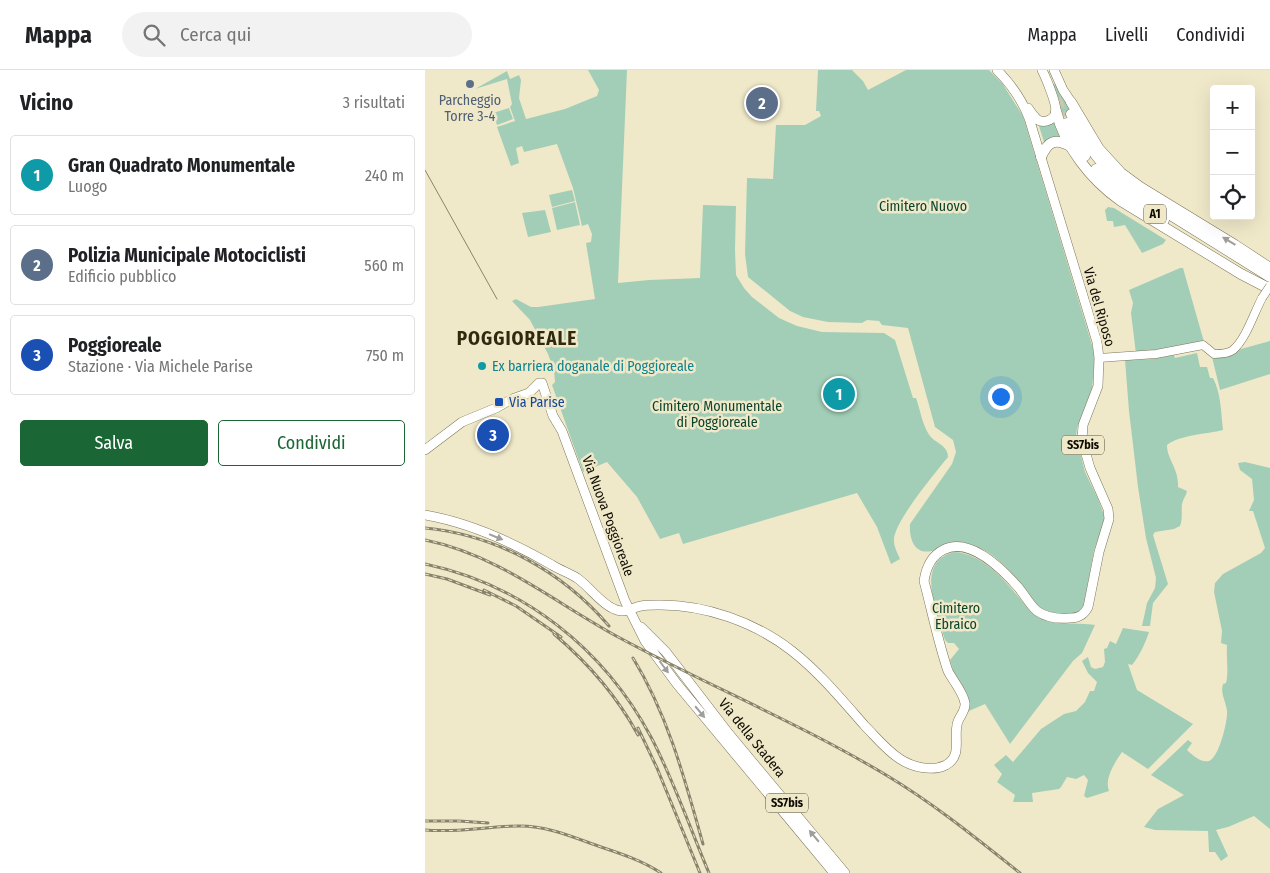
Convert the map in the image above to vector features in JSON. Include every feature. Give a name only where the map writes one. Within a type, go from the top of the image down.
[{"type":"highway","points":[[1071,102],[1099,149],[1127,178],[1270,268]]},
{"type":"highway","points":[[1064,114],[1070,146],[1095,179],[1108,192],[1241,274],[1270,287]]},
{"type":"highway","name":"A1","points":[[1064,114],[1093,154],[1116,179],[1270,277]]},
{"type":"highway","name":"A1","points":[[1064,114],[1079,147],[1099,174],[1111,185],[1270,287]]},
{"type":"highway","points":[[1041,157],[1045,148],[1051,143],[1058,142],[1070,146]]},
{"type":"main road","name":"Via del Riposo","points":[[629,611],[645,606],[684,607],[737,620],[769,635],[793,651],[818,674],[892,753],[913,766],[922,768],[945,765],[956,755],[956,726],[965,705],[948,670],[924,581],[925,573],[933,557],[946,548],[958,546],[967,548],[998,566],[1037,611],[1058,619],[1078,618],[1085,613],[1089,607],[1099,552],[1109,519],[1108,509],[1090,468],[1082,440],[1083,426],[1098,386],[1099,358],[1097,342],[1029,118],[1021,100],[1007,80],[997,70]]},
{"type":"main road","points":[[1021,100],[1039,120],[1046,121],[1064,114],[1050,90],[1042,70]]},
{"type":"main road","points":[[1054,70],[1060,85],[1071,102]]},
{"type":"main road","points":[[1050,90],[1050,84],[1053,82],[1057,82],[1060,85]]},
{"type":"main road","name":"Via Nuova Poggioreale","points":[[425,450],[463,422],[529,392],[540,383],[543,384],[553,416],[562,431],[629,611]]},
{"type":"main road","points":[[425,515],[466,526],[505,540],[575,577],[612,608],[629,611]]},
{"type":"main road","name":"Via della Stadera","points":[[629,611],[651,650],[677,684],[834,873]]},
{"type":"main road","name":"Via della Stadera","points":[[636,621],[666,652],[729,734],[845,873]]},
{"type":"street","points":[[1099,358],[1156,354],[1203,345],[1214,354],[1231,351],[1249,326],[1262,298],[1270,287]]},
{"type":"green space","name":"Cimitero Monumentale di Poggioreale","points":[[588,70],[627,70],[618,283],[700,278],[703,205],[736,206],[736,275],[752,297],[779,318],[797,326],[822,332],[884,333],[895,340],[913,398],[916,398],[926,429],[930,436],[946,449],[948,457],[916,498],[895,533],[895,548],[900,559],[891,564],[877,527],[857,493],[683,544],[679,533],[660,539],[637,497],[607,462],[583,472],[552,385],[555,382],[554,370],[548,354],[530,320],[512,301],[516,299],[531,307],[538,307],[595,299],[586,243],[591,242],[592,234],[588,224],[582,226],[573,188],[557,144],[524,152],[522,146],[516,148],[519,163],[511,166],[497,127],[515,121],[510,107],[512,104],[507,79],[475,89],[507,71],[510,79],[519,75],[521,80],[519,98],[526,119],[565,109],[597,96],[599,90]]},
{"type":"green space","name":"Cimitero Nuovo","points":[[818,70],[852,70],[863,81],[868,90],[906,70],[989,70],[1002,83],[1023,116],[1095,355],[1092,390],[1077,428],[1076,436],[1085,472],[1098,499],[1104,515],[1104,522],[1094,550],[1084,605],[1077,613],[1054,613],[1037,605],[1008,570],[984,550],[958,542],[926,552],[917,548],[914,544],[910,535],[910,524],[952,464],[956,452],[953,440],[935,427],[908,328],[882,325],[879,321],[867,320],[862,323],[828,322],[803,317],[790,311],[748,277],[745,254],[747,178],[773,179],[776,125],[805,125],[821,116],[819,111],[816,111]]},
{"type":"green space","points":[[1053,84],[1056,84],[1072,113],[1062,119]]},
{"type":"green space","points":[[509,108],[513,119],[497,125],[493,113]]},
{"type":"green space","points":[[1055,119],[1063,139],[1045,145],[1038,123]]},
{"type":"green space","points":[[572,190],[575,201],[552,207],[549,195]]},
{"type":"green space","points":[[575,202],[580,225],[557,230],[552,208]]},
{"type":"green space","points":[[1108,207],[1114,208],[1166,240],[1163,244],[1142,253],[1125,225],[1114,227],[1113,221],[1107,221],[1105,210]]},
{"type":"green space","points":[[545,210],[551,232],[528,237],[522,213]]},
{"type":"green space","points":[[1183,268],[1204,342],[1136,354],[1131,313],[1133,303],[1129,290]]},
{"type":"green space","points":[[1270,341],[1270,374],[1220,390],[1212,357]]},
{"type":"green space","points":[[1197,353],[1200,367],[1207,367],[1210,378],[1213,378],[1216,384],[1223,430],[1186,437],[1167,445],[1177,475],[1178,487],[1187,491],[1182,504],[1180,526],[1174,529],[1155,532],[1153,535],[1168,584],[1153,603],[1150,626],[1142,626],[1147,603],[1155,588],[1156,578],[1146,538],[1138,487],[1125,360],[1152,359],[1174,355],[1175,358]]},
{"type":"green space","points":[[1245,462],[1270,468],[1270,829],[1254,816],[1216,830],[1228,856],[1221,861],[1215,852],[1209,852],[1208,831],[1155,830],[1144,827],[1158,809],[1184,795],[1151,775],[1188,740],[1192,743],[1188,751],[1200,760],[1209,761],[1216,753],[1222,738],[1227,716],[1222,691],[1223,684],[1226,683],[1227,678],[1227,645],[1221,643],[1222,631],[1214,592],[1215,583],[1223,574],[1261,553],[1265,548],[1253,511],[1249,511],[1254,500],[1252,479],[1240,470],[1238,463]]},
{"type":"green space","name":"Cimitero Ebraico","points":[[955,552],[973,557],[990,567],[1029,610],[1038,617],[1058,623],[1095,625],[1082,653],[1073,661],[1010,744],[985,704],[969,711],[969,699],[956,679],[950,660],[959,649],[954,643],[948,643],[945,640],[934,603],[932,577],[935,566],[942,557]]},
{"type":"green space","points":[[1123,628],[1149,632],[1144,645],[1132,665],[1128,664],[1137,690],[1193,724],[1148,769],[1122,752],[1109,776],[1109,791],[1087,798],[1084,796],[1088,780],[1084,775],[1076,779],[1067,777],[1059,789],[1032,793],[1033,802],[1013,802],[1015,795],[997,782],[1002,774],[994,765],[1006,755],[1013,762],[1041,729],[1064,714],[1076,711],[1085,702],[1090,691],[1094,691],[1097,682],[1088,673],[1082,661],[1088,657],[1091,667],[1095,669],[1103,667],[1105,662],[1104,649],[1107,648],[1110,641],[1116,644]]},
{"type":"tunnel","points":[[1056,99],[1064,117]]},
{"type":"tram line","points":[[425,170],[497,299]]},
{"type":"railway","points":[[425,528],[452,532],[478,539],[527,559],[571,589],[609,626]]},
{"type":"railway","points":[[425,540],[452,547],[502,568],[620,638],[854,756],[921,797],[1020,873]]},
{"type":"railway","points":[[425,564],[461,574],[495,588],[528,605],[557,625],[585,649],[610,676],[632,705],[651,737],[709,873]]},
{"type":"railway","points":[[425,574],[447,579],[490,595]]},
{"type":"railway","points":[[484,590],[516,606],[561,637]]},
{"type":"railway","points":[[554,634],[601,681],[621,707],[638,735]]},
{"type":"railway","points":[[633,658],[666,725],[703,844]]},
{"type":"railway","points":[[638,728],[657,768],[700,873]]},
{"type":"railway","points":[[425,821],[488,823]]},
{"type":"railway","points":[[425,830],[449,831],[520,826],[541,828],[562,833],[624,855],[661,873]]},
{"type":"place","name":"Parcheggio Torre 3-4","points":[[470,84]]},
{"type":"place","name":"Polizia Municipale Motociclisti","points":[[762,103]]},
{"type":"place","name":"Ex barriera doganale di Poggioreale","points":[[482,366]]},
{"type":"place","name":"Gran Quadrato Monumentale","points":[[839,394]]},
{"type":"place","name":"Via Parise","points":[[499,402]]},
{"type":"place","name":"Poggioreale","points":[[493,435]]},
{"type":"district","name":"POGGIOREALE","points":[[517,338]]}]
